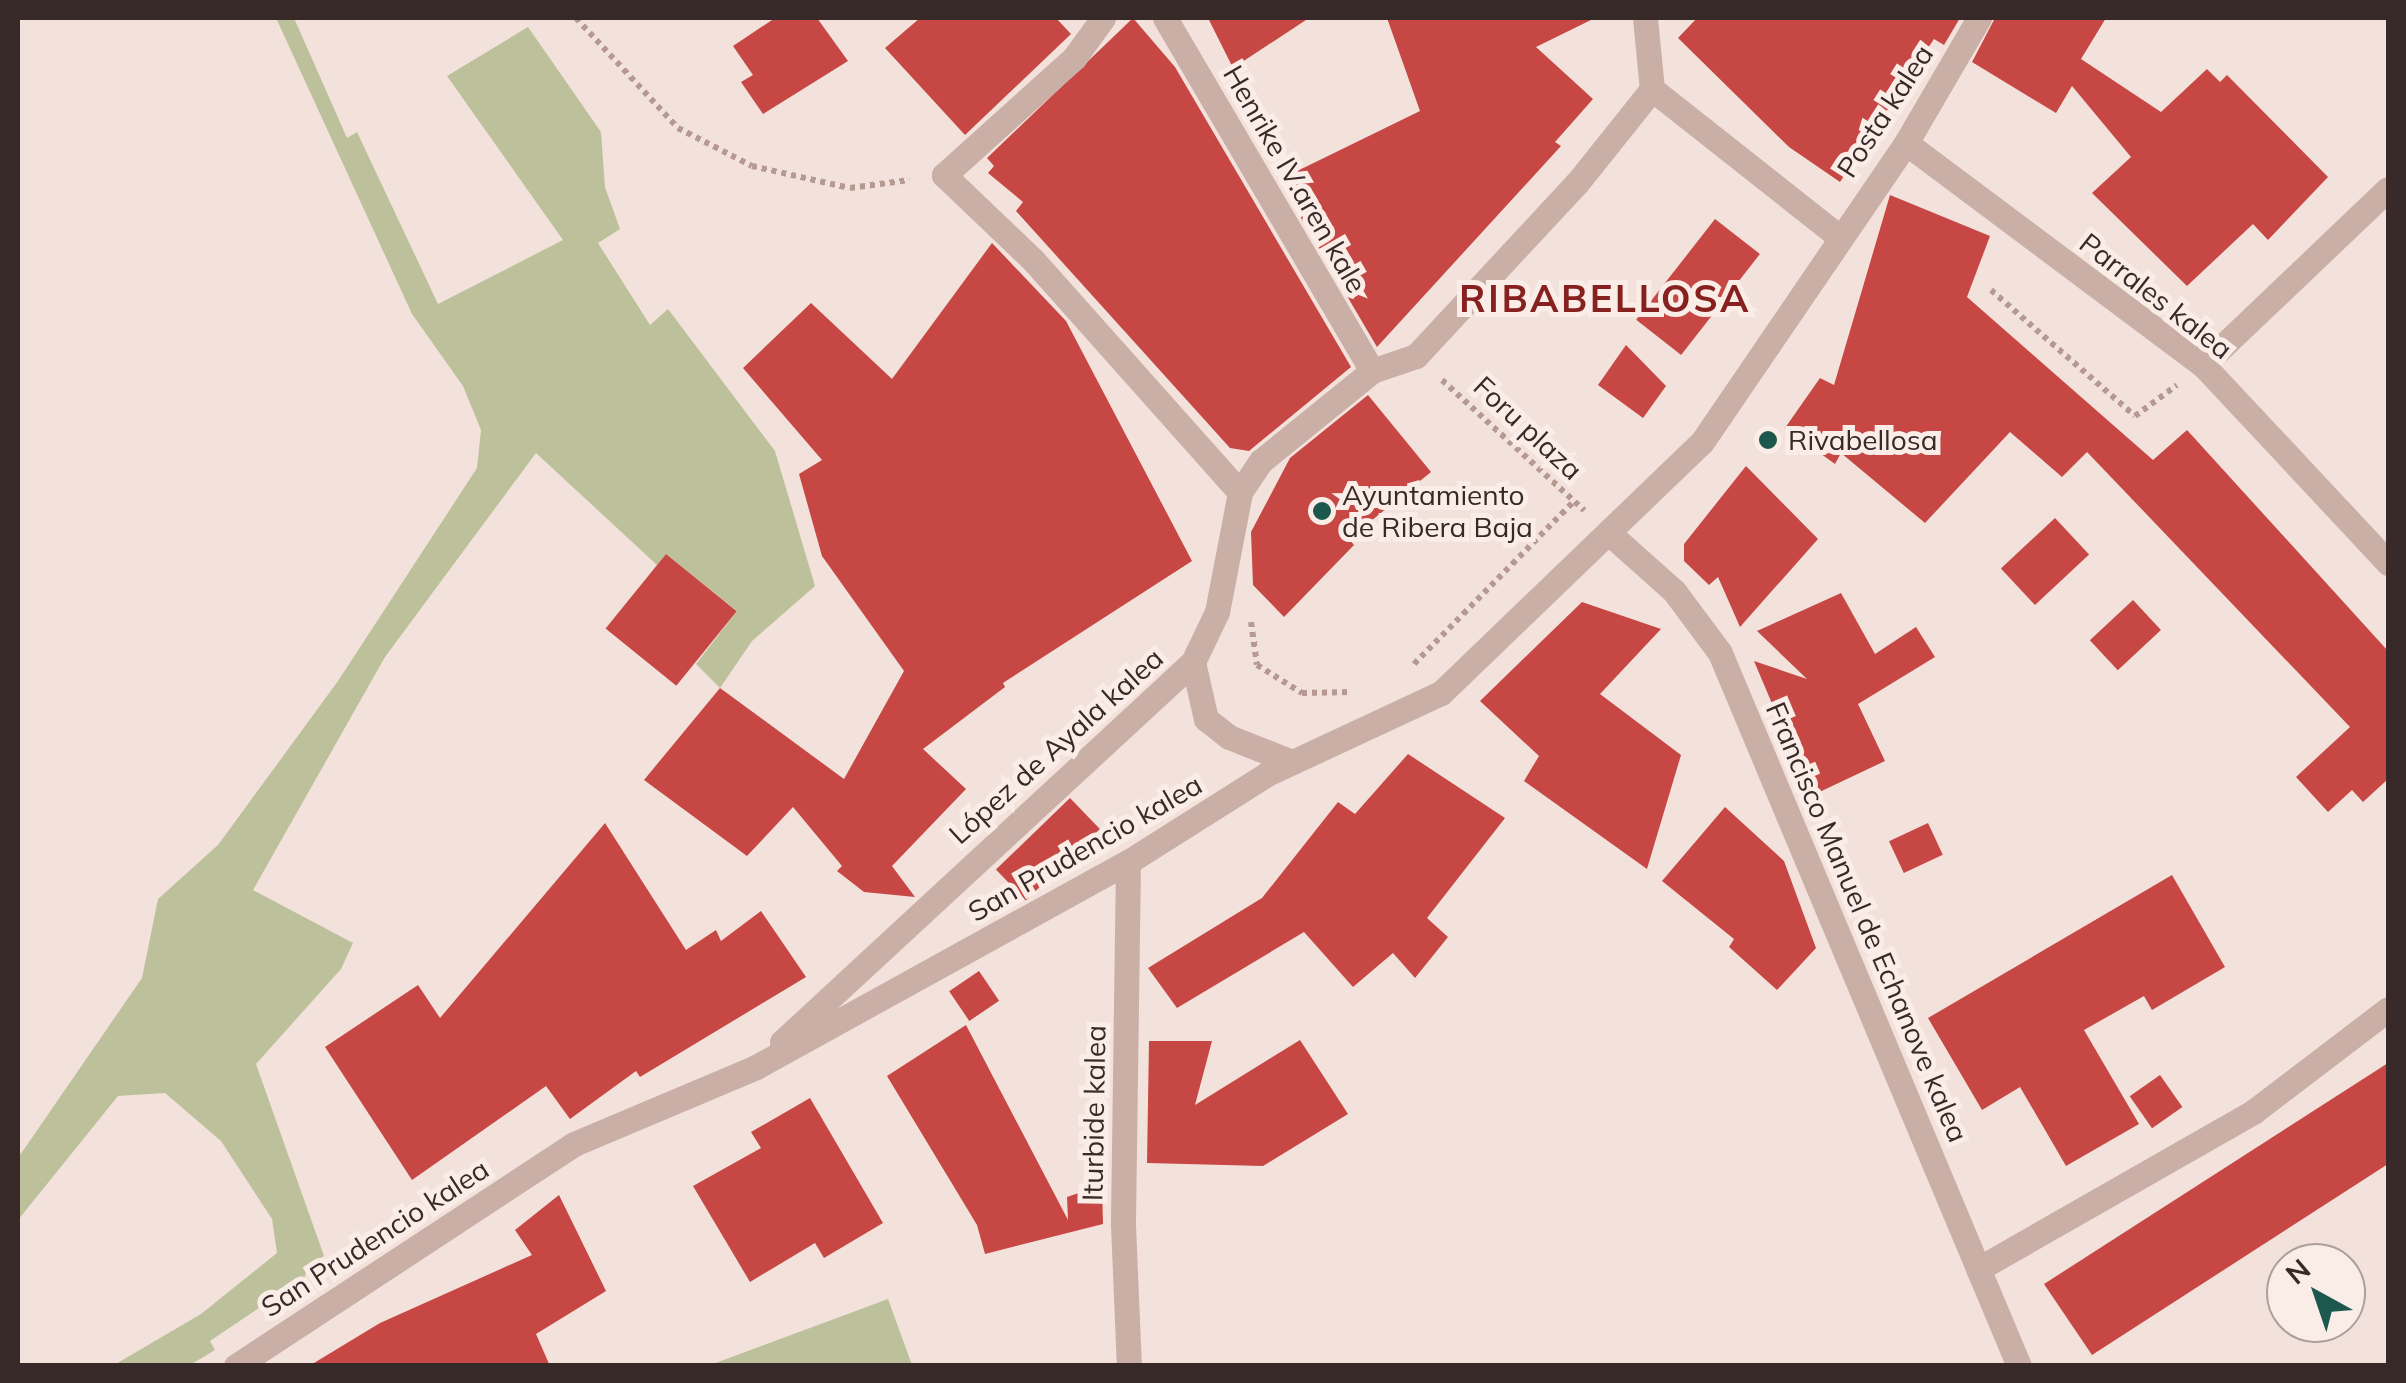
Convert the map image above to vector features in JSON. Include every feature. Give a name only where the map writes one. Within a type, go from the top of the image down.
[{"type":"street","points":[[1104,18],[1074,58],[944,175],[1033,260],[1240,492]]},
{"type":"street","name":"Henrike IV.aren kale","points":[[1165,18],[1372,372]]},
{"type":"street","points":[[1645,18],[1652,90],[1837,236]]},
{"type":"street","name":"Posta kalea","points":[[1837,236],[1906,143],[1979,18]]},
{"type":"street","name":"López de Ayala kalea","points":[[756,1067],[1193,662],[1219,600],[1240,492],[1261,461],[1372,372],[1416,356],[1578,183],[1652,90]]},
{"type":"street","name":"Parrales kalea","points":[[1906,143],[2203,365],[2388,563]]},
{"type":"street","points":[[2203,365],[2388,189]]},
{"type":"street","name":"San Prudencio kalea","points":[[236,1366],[574,1144],[756,1067],[1128,862],[1292,762],[1442,693],[1702,442],[1837,236]]},
{"type":"street","name":"Francisco Manuel de Echanove kalea","points":[[1610,534],[1674,591],[1720,653],[2019,1366]]},
{"type":"street","points":[[1193,662],[1206,719],[1228,737],[1292,762]]},
{"type":"street","name":"Iturbide kalea","points":[[1128,862],[1122,1225],[1129,1366]]},
{"type":"street","points":[[1978,1269],[2253,1112],[2388,1010]]},
{"type":"path","points":[[576,18],[678,128],[752,166],[850,188],[944,175]]},
{"type":"path","points":[[1991,290],[2135,416],[2203,365]]},
{"type":"path","name":"Foru plaza","points":[[1416,356],[1610,534]]},
{"type":"path","points":[[1396,673],[1412,666],[1574,501]]},
{"type":"path","points":[[1219,600],[1250,608],[1257,665],[1302,693],[1348,694],[1364,687]]},
{"type":"green space","points":[[276,18],[294,18],[347,138],[357,132],[438,304],[563,240],[447,76],[528,27],[601,132],[605,187],[620,229],[598,243],[650,325],[668,309],[775,451],[815,586],[752,641],[720,688],[696,664],[737,611],[666,554],[657,565],[536,453],[385,657],[253,890],[353,943],[341,969],[256,1064],[324,1256],[307,1265],[305,1277],[210,1341],[215,1350],[190,1365],[114,1365],[201,1314],[277,1253],[272,1219],[221,1141],[165,1093],[118,1096],[18,1220],[18,1158],[142,978],[158,899],[218,845],[338,681],[477,468],[481,430],[463,386],[412,314]]},
{"type":"green space","points":[[888,1299],[912,1365],[710,1365]]},
{"type":"building","points":[[775,18],[817,18],[848,61],[763,114],[741,82],[753,75],[733,46]]},
{"type":"building","points":[[920,18],[1056,18],[1071,34],[965,135],[885,48]]},
{"type":"building","points":[[1133,18],[1175,67],[1351,367],[1249,451],[1230,448],[1016,211],[1023,202],[988,173],[994,166],[987,158]]},
{"type":"building","points":[[1208,18],[1309,18],[1233,68]]},
{"type":"building","points":[[1387,18],[1595,18],[1536,47],[1593,99],[1555,142],[1561,146],[1377,347],[1290,199],[1296,195],[1287,176],[1420,111]]},
{"type":"building","points":[[1697,18],[1960,18],[1944,45],[1934,39],[1840,182],[1789,147],[1678,38]]},
{"type":"building","points":[[1995,18],[2106,18],[2081,59],[2161,112],[2207,69],[2220,82],[2227,75],[2328,177],[2268,240],[2253,224],[2187,286],[2092,193],[2131,157],[2072,86],[2056,113],[1972,62]]},
{"type":"building","points":[[1890,195],[1990,236],[1967,297],[2153,460],[2187,430],[2388,651],[2388,779],[2363,802],[2352,790],[2328,812],[2296,777],[2350,727],[2087,452],[2062,477],[2010,432],[1925,523],[1841,453],[1835,464],[1785,428],[1820,378],[1834,385]]},
{"type":"building","points":[[1715,219],[1760,254],[1681,355],[1636,320]]},
{"type":"building","points":[[992,243],[1066,321],[1192,561],[1003,683],[1005,687],[923,749],[966,789],[892,866],[915,897],[864,892],[837,871],[842,866],[793,807],[747,856],[644,780],[720,688],[844,779],[904,671],[822,556],[799,474],[822,460],[743,368],[811,303],[892,379]]},
{"type":"building","points":[[1626,345],[1666,386],[1643,418],[1598,385]]},
{"type":"building","name":"Ayuntamiento de Ribera Baja","points":[[1368,395],[1431,472],[1349,539],[1354,545],[1284,617],[1253,585],[1251,532],[1290,458]]},
{"type":"building","points":[[1746,466],[1818,539],[1740,627],[1718,577],[1709,585],[1684,561],[1684,544]]},
{"type":"building","points":[[2055,518],[2089,555],[2035,605],[2001,568]]},
{"type":"building","points":[[666,554],[737,611],[676,686],[606,629]]},
{"type":"building","points":[[1841,593],[1875,654],[1916,627],[1935,657],[1858,704],[1885,761],[1811,796],[1754,661],[1807,679],[1757,631]]},
{"type":"building","points":[[2133,600],[2161,630],[2118,670],[2090,640]]},
{"type":"building","points":[[1582,602],[1661,629],[1600,694],[1681,755],[1647,869],[1524,781],[1539,756],[1480,701]]},
{"type":"building","points":[[1408,754],[1505,818],[1427,918],[1448,937],[1415,978],[1393,953],[1353,987],[1304,932],[1177,1008],[1148,968],[1262,898],[1338,802],[1355,814]]},
{"type":"building","points":[[1070,798],[1100,829],[1026,900],[996,870]]},
{"type":"building","points":[[1725,807],[1784,861],[1816,948],[1777,990],[1729,947],[1734,939],[1662,881]]},
{"type":"building","points":[[605,823],[686,950],[716,930],[721,941],[761,911],[806,977],[640,1077],[636,1071],[570,1119],[546,1086],[412,1180],[325,1047],[418,985],[440,1018]]},
{"type":"building","points":[[1928,823],[1943,855],[1904,873],[1889,841]]},
{"type":"building","points":[[2172,875],[2225,967],[2152,1010],[2144,996],[2084,1030],[2139,1124],[2066,1166],[2020,1087],[1982,1110],[1928,1018]]},
{"type":"building","points":[[979,971],[999,1001],[969,1021],[949,991]]},
{"type":"building","points":[[966,1025],[1068,1220],[1067,1197],[1102,1185],[1103,1224],[985,1254],[977,1225],[887,1076]]},
{"type":"building","points":[[1300,1040],[1348,1114],[1263,1166],[1147,1163],[1149,1041],[1212,1041],[1195,1105]]},
{"type":"building","points":[[2388,1063],[2388,1164],[2092,1355],[2044,1284]]},
{"type":"building","points":[[2160,1075],[2182,1107],[2152,1128],[2130,1096]]},
{"type":"building","points":[[810,1098],[883,1223],[824,1258],[815,1243],[750,1282],[693,1186],[761,1148],[751,1132]]},
{"type":"building","points":[[559,1195],[606,1291],[536,1334],[550,1366],[309,1366],[380,1323],[532,1255],[515,1230]]},
{"type":"place","name":"Rivabellosa","points":[[1768,440]]},
{"type":"place","name":"Ayuntamiento de Ribera Baja","points":[[1322,511]]},
{"type":"district","name":"RIBABELLOSA","points":[[1605,299]]}]
